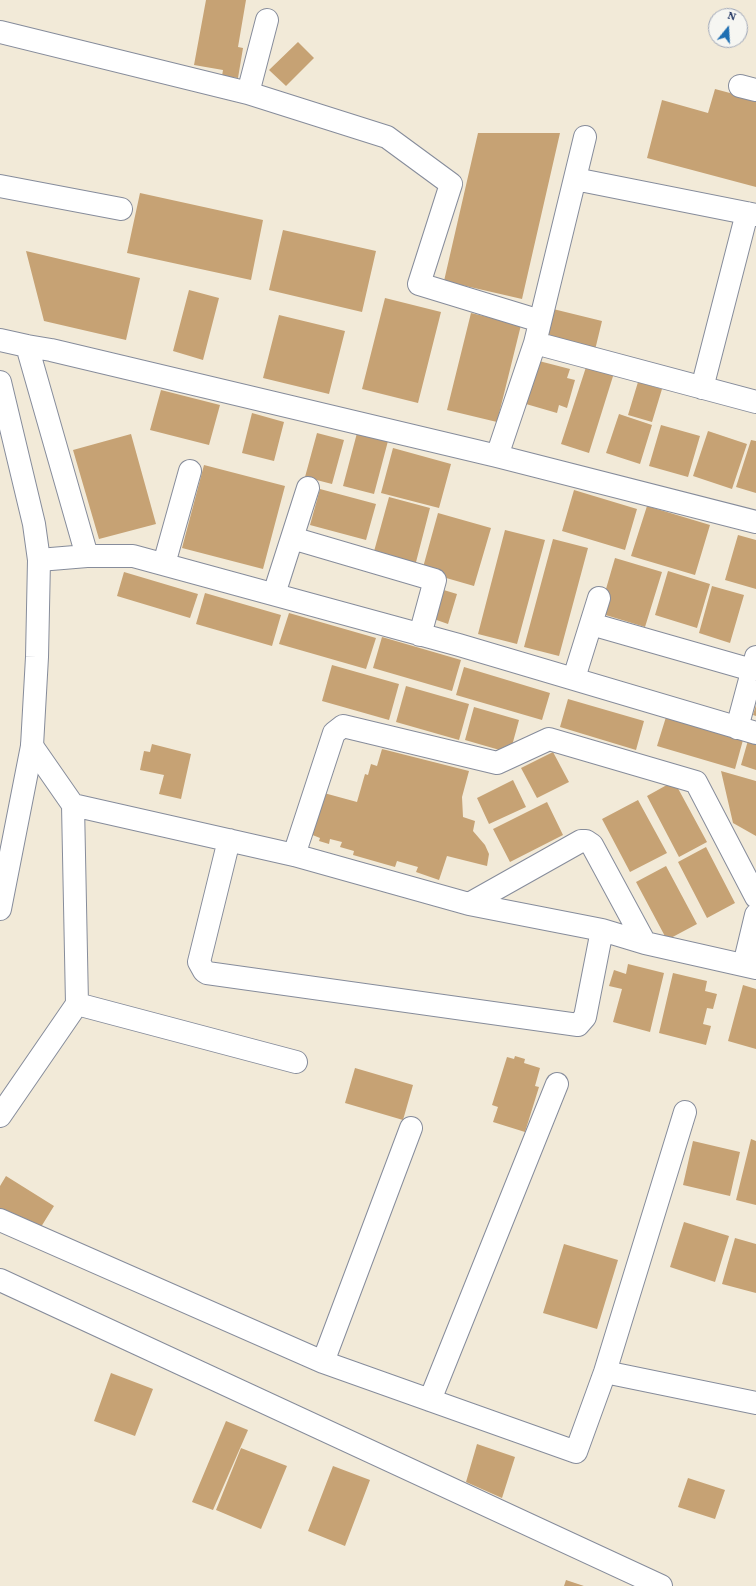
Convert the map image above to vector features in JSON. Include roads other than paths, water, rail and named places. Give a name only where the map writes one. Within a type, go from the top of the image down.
[{"type":"street","points":[[248,93],[267,20]]},
{"type":"street","points":[[0,32],[248,93],[387,137],[451,184],[419,284],[540,321]]},
{"type":"street","points":[[497,456],[535,343],[585,137]]},
{"type":"street","points":[[575,178],[751,214],[702,388]]},
{"type":"street","points":[[0,186],[121,209]]},
{"type":"street","points":[[0,340],[51,350],[497,456],[756,522]]},
{"type":"street","points":[[535,343],[756,402]]},
{"type":"street","points":[[27,346],[88,556]]},
{"type":"street","points":[[0,382],[34,524],[39,560],[37,657],[32,746],[0,909]]},
{"type":"street","points":[[164,564],[190,471]]},
{"type":"street","points":[[274,594],[308,488]]},
{"type":"street","points":[[292,538],[435,580],[420,634]]},
{"type":"street","points":[[39,560],[88,556],[133,556],[420,634],[747,730],[754,664],[590,624]]},
{"type":"street","points":[[574,678],[599,598]]},
{"type":"street","points":[[294,855],[334,733],[343,726],[497,763],[549,739],[696,782],[756,897]]},
{"type":"street","points":[[0,1116],[77,1004],[73,805],[32,746]]},
{"type":"street","points":[[73,805],[294,855],[469,904],[602,930],[645,943],[750,967],[756,915]]},
{"type":"street","points":[[229,840],[200,962],[204,971],[207,973],[578,1025],[585,1017],[602,930]]},
{"type":"street","points":[[469,904],[581,841],[586,841],[592,845],[645,943]]},
{"type":"street","points":[[77,1004],[296,1062]]},
{"type":"street","points":[[430,1400],[557,1084]]},
{"type":"street","points":[[0,1220],[323,1362],[576,1452],[605,1372],[685,1112]]},
{"type":"street","points":[[323,1362],[411,1128]]},
{"type":"street","points":[[0,1280],[661,1586]]},
{"type":"street","points":[[605,1372],[756,1403]]}]
